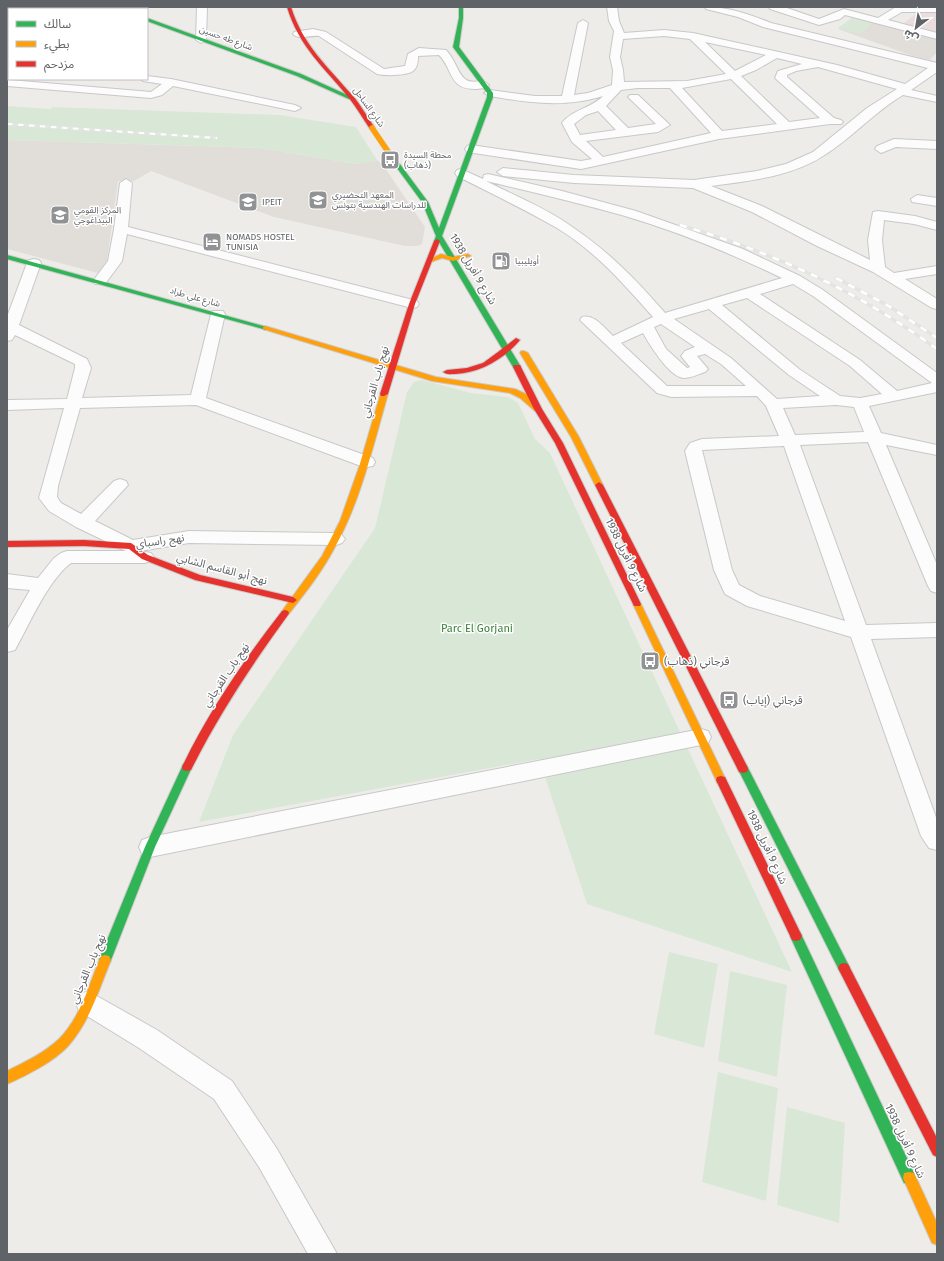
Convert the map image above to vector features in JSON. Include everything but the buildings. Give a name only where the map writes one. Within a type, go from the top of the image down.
[{"type":"street","points":[[201,40],[202,7]]},
{"type":"street","name":"شارع الساحل","points":[[289,7],[291,21],[298,34],[335,81],[351,98],[442,226]]},
{"type":"street","points":[[460,7],[462,22],[456,46],[487,89]]},
{"type":"street","points":[[601,161],[576,139],[568,125],[569,122],[582,113],[600,106],[618,86],[618,70],[615,58],[619,36],[618,28],[612,16],[612,7]]},
{"type":"street","points":[[710,7],[742,15],[767,25],[937,67]]},
{"type":"street","points":[[774,7],[819,22],[844,12]]},
{"type":"street","points":[[803,7],[832,18]]},
{"type":"street","points":[[831,7],[880,22],[937,36]]},
{"type":"street","points":[[880,22],[900,9],[937,9]]},
{"type":"street","name":"شارع طه حسين","points":[[148,19],[299,75]]},
{"type":"street","points":[[567,100],[583,23]]},
{"type":"street","points":[[298,34],[313,32],[322,34],[384,72],[409,69],[411,67],[413,54],[417,51],[442,52],[461,83],[467,86],[533,99],[567,100],[597,95],[618,86],[674,85],[734,76],[760,65],[775,54]]},
{"type":"street","points":[[619,36],[664,33],[693,36],[821,64],[937,99]]},
{"type":"street","points":[[693,36],[787,127]]},
{"type":"street","points":[[821,64],[794,68],[780,76],[830,120]]},
{"type":"street","points":[[465,172],[574,179],[694,184],[743,176],[797,164],[817,155],[878,106],[937,67]]},
{"type":"street","points":[[299,75],[335,81]]},
{"type":"street","points":[[299,75],[351,98]]},
{"type":"street","points":[[922,78],[937,82]]},
{"type":"street","points":[[148,79],[171,82],[295,108]]},
{"type":"street","points":[[11,83],[151,95],[158,93],[171,82]]},
{"type":"street","points":[[674,85],[719,136]]},
{"type":"street","points":[[442,226],[465,172],[487,89]]},
{"type":"street","points":[[576,139],[658,128],[664,125],[634,97]]},
{"type":"street","points":[[600,106],[626,132]]},
{"type":"street","points":[[471,149],[571,164],[588,164],[719,136],[830,120],[854,126]]},
{"type":"street","points":[[881,149],[894,143],[937,145]]},
{"type":"street","points":[[465,172],[558,194],[631,214],[738,252],[794,279],[818,293],[937,380]]},
{"type":"street","points":[[465,172],[562,226],[585,242],[626,277],[662,318],[737,370],[761,391],[773,404],[790,441],[932,836],[937,841]]},
{"type":"street","points":[[100,281],[115,261],[121,229],[126,183]]},
{"type":"street","points":[[694,184],[757,209],[815,240],[878,269],[935,302]]},
{"type":"street","points":[[917,199],[937,202]]},
{"type":"street","points":[[878,269],[875,240],[878,216],[915,220],[937,226]]},
{"type":"street","name":"شارع 9 أفريل 1938","points":[[442,226],[438,235],[508,350],[538,409],[559,443],[701,737],[937,1238]]},
{"type":"street","points":[[121,229],[412,304]]},
{"type":"street","name":"نهج باب القرجاني","points":[[7,1078],[55,1050],[70,1037],[88,1003],[150,847],[203,732],[293,600],[319,566],[336,539],[349,511],[366,462],[392,364],[412,304],[430,260],[438,235]]},
{"type":"street","points":[[430,260],[440,256],[453,259],[468,256]]},
{"type":"street","name":"شارع علي طراد","points":[[7,257],[34,263],[218,314],[392,364],[436,379],[512,391],[523,396],[538,409]]},
{"type":"street","points":[[34,263],[10,325],[80,360],[83,368],[73,402]]},
{"type":"street","points":[[893,277],[937,270]]},
{"type":"street","points":[[612,342],[662,318],[711,302],[794,279]]},
{"type":"street","points":[[748,292],[855,363],[895,397]]},
{"type":"street","points":[[711,302],[776,357],[836,400]]},
{"type":"street","points":[[198,400],[218,314]]},
{"type":"street","points":[[587,320],[662,390],[671,392],[761,391]]},
{"type":"street","points":[[646,326],[660,351],[682,372],[686,373],[700,369],[689,356],[690,354],[706,348]]},
{"type":"street","name":"شارع 9 أفريل 1938","points":[[514,337],[575,437],[937,1151]]},
{"type":"street","name":"شارع علي طراد","points":[[392,364],[465,373],[482,369],[508,350],[514,337]]},
{"type":"street","points":[[773,404],[836,400],[860,403],[895,397],[937,387]]},
{"type":"street","points":[[7,404],[198,400],[366,462]]},
{"type":"street","name":"نهج راسباي","points":[[73,402],[48,498],[55,507],[82,523],[138,551],[190,537],[336,539]]},
{"type":"street","points":[[860,403],[873,437],[937,586]]},
{"type":"street","points":[[937,450],[873,437],[704,444],[697,445],[694,448],[723,570],[732,590],[754,601],[859,632],[937,630]]},
{"type":"street","points":[[82,523],[120,485]]},
{"type":"street","name":"نهج أبو القاسم الشابي","points":[[7,544],[84,543],[138,551],[198,578],[293,600]]},
{"type":"street","points":[[8,646],[58,562],[67,556],[138,551]]},
{"type":"street","points":[[7,581],[44,585]]},
{"type":"street","points":[[150,847],[701,737]]},
{"type":"street","points":[[88,1003],[148,1039],[223,1090],[268,1158],[323,1254]]},
{"type":"shaded area","points":[[918,12],[937,12],[937,32],[903,24]]},
{"type":"shaded area","points":[[852,18],[935,38],[937,40],[937,52],[930,60],[913,56],[838,29]]},
{"type":"shaded area","name":"المعهد التحضيري للدراسات الهندسية بتونس","points":[[7,140],[260,148],[356,164],[377,160],[383,165],[425,227],[422,244],[417,246],[405,246],[274,217],[151,171],[134,181],[118,181],[107,261],[98,273],[7,249]]},
{"type":"green space","points":[[852,18],[873,23],[860,34],[838,28]]},
{"type":"green space","points":[[7,106],[51,109],[52,107],[280,115],[356,127],[377,160],[356,164],[260,148],[7,140]]},
{"type":"green space","name":"Parc El Gorjani","points":[[422,380],[471,393],[508,397],[518,403],[535,439],[550,453],[792,972],[587,904],[539,759],[199,822],[233,735],[375,528],[407,392],[414,382]]},
{"type":"green space","points":[[669,952],[718,964],[704,1048],[654,1034]]},
{"type":"green space","points":[[730,971],[787,985],[777,1077],[718,1061]]},
{"type":"green space","points":[[718,1072],[778,1088],[766,1201],[702,1182]]},
{"type":"green space","points":[[787,1107],[845,1123],[839,1223],[777,1205]]},
{"type":"railway","points":[[7,124],[217,138]]},
{"type":"railway","points":[[680,225],[749,248],[814,276],[876,309],[937,349]]},
{"type":"railway","points":[[836,278],[887,305],[937,338]]},
{"type":"traffic: fast","points":[[437,241],[490,97],[490,93],[456,47],[461,18],[461,7]]},
{"type":"traffic: fast","points":[[148,19],[299,75],[351,98]]},
{"type":"traffic: fast","points":[[389,153],[425,202],[438,235],[517,367]]},
{"type":"traffic: fast","points":[[7,257],[265,328]]},
{"type":"traffic: fast","points":[[105,960],[150,847],[187,767]]},
{"type":"traffic: fast","points":[[743,769],[844,968]]},
{"type":"traffic: fast","points":[[796,936],[909,1178]]},
{"type":"traffic: slow","points":[[372,128],[389,153]]},
{"type":"traffic: slow","points":[[431,260],[441,256],[453,259],[468,256]]},
{"type":"traffic: slow","points":[[265,328],[435,379],[512,391],[523,396],[538,409]]},
{"type":"traffic: slow","points":[[524,353],[575,437],[599,485]]},
{"type":"traffic: slow","points":[[285,613],[325,558],[344,521],[358,485],[384,394]]},
{"type":"traffic: slow","points":[[637,604],[721,780]]},
{"type":"traffic: slow","points":[[7,1078],[43,1058],[64,1042],[79,1021],[91,996],[105,960]]},
{"type":"traffic: slow","points":[[909,1178],[937,1238]]},
{"type":"traffic: jam","points":[[289,7],[293,21],[306,45],[351,97],[372,128]]},
{"type":"traffic: jam","points":[[384,394],[412,304],[437,241]]},
{"type":"traffic: jam","points":[[447,372],[458,372],[477,368],[493,360],[516,340]]},
{"type":"traffic: jam","points":[[517,367],[538,409],[559,443],[637,604]]},
{"type":"traffic: jam","points":[[599,485],[743,769]]},
{"type":"traffic: jam","points":[[7,544],[84,543],[131,546],[145,557],[198,578],[293,600]]},
{"type":"traffic: jam","points":[[187,767],[219,707],[285,613]]},
{"type":"traffic: jam","points":[[721,780],[796,936]]},
{"type":"traffic: jam","points":[[844,968],[937,1151]]},
{"type":"place","name":"محطة السيدة (ذهاب)","points":[[390,160]]},
{"type":"place","name":"المعهد التحضيري للدراسات الهندسية بتونس","points":[[318,200]]},
{"type":"place","name":"IPEIT","points":[[248,202]]},
{"type":"place","name":"المركز القومي البيداغوجي","points":[[60,215]]},
{"type":"place","name":"NOMADS HOSTEL TUNISIA","points":[[212,242]]},
{"type":"place","name":"أويليبيا","points":[[501,261]]},
{"type":"place","name":"قرجاني (ذهاب)","points":[[650,661]]},
{"type":"place","name":"قرجاني (إياب)","points":[[729,700]]}]
